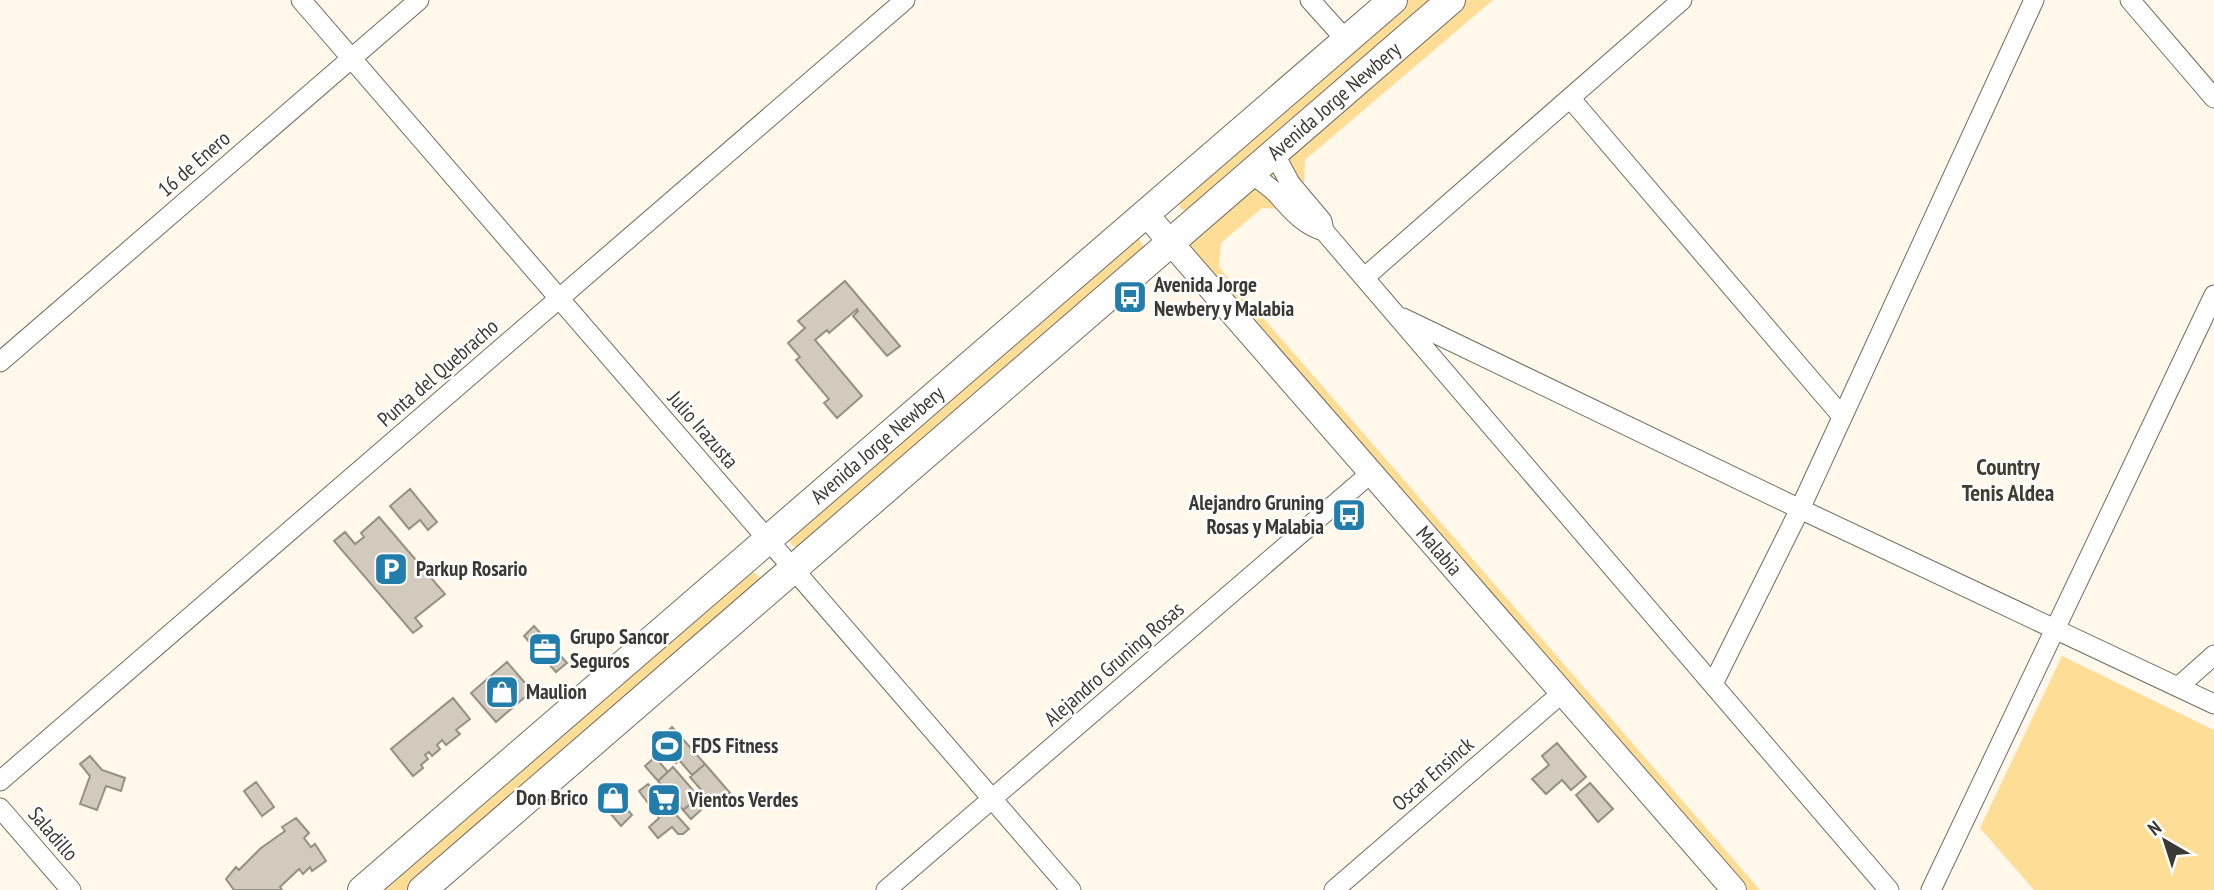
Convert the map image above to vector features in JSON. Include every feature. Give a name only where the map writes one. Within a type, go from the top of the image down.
[{"type":"main road","name":"Avenida Jorge Newbery","points":[[362,890],[1393,0]]},
{"type":"main road","name":"Avenida Jorge Newbery","points":[[422,890],[1451,0]]},
{"type":"street","name":"Julio Irazusta","points":[[301,0],[1070,890]]},
{"type":"street","name":"16 de Enero","points":[[0,362],[418,0]]},
{"type":"street","name":"Punta del Quebracho","points":[[0,781],[905,0]]},
{"type":"street","points":[[1310,0],[1346,40]]},
{"type":"street","points":[[1365,277],[1682,0]]},
{"type":"street","points":[[1713,684],[1800,509],[2034,0]]},
{"type":"street","points":[[2130,0],[2214,98]]},
{"type":"street","points":[[1570,98],[1841,415]]},
{"type":"street","points":[[1274,153],[1290,183],[1322,221],[1324,231],[1889,890]]},
{"type":"street","points":[[1251,173],[1296,214],[1316,229],[1324,231]]},
{"type":"street","name":"Malabia","points":[[1145,213],[1734,890]]},
{"type":"street","points":[[1931,890],[2214,295]]},
{"type":"street","points":[[1397,314],[1800,509],[2214,704]]},
{"type":"street","name":"Alejandro Gruning Rosas","points":[[886,890],[1371,473]]},
{"type":"street","points":[[2178,687],[2214,655]]},
{"type":"street","name":"Oscar Ensinck","points":[[1334,890],[1562,693]]},
{"type":"street","name":"Saladillo","points":[[0,808],[71,890]]},
{"type":"shaded area","points":[[1408,0],[1437,0],[1188,212],[1180,208],[1179,200],[1184,193]]},
{"type":"shaded area","points":[[1451,0],[1493,0],[1305,160],[1304,189],[1281,209],[1262,208],[1221,243],[1219,267],[1760,890],[1734,890],[1171,242]]},
{"type":"shaded area","points":[[1138,237],[1144,247],[1137,257],[799,549],[792,545],[788,538]]},
{"type":"shaded area","points":[[749,571],[760,578],[758,586],[406,890],[375,890]]},
{"type":"shaded area","points":[[2062,656],[2214,730],[2214,890],[2034,890],[1980,828]]},
{"type":"building","points":[[845,281],[900,346],[887,356],[853,316],[857,309],[829,333],[827,330],[815,340],[862,396],[837,418],[824,403],[829,399],[796,360],[800,357],[788,343],[805,328],[798,321]]},
{"type":"building","points":[[410,489],[437,522],[428,530],[420,520],[409,529],[390,506]]},
{"type":"building","name":"Parkup Rosario","points":[[379,517],[445,594],[415,618],[422,626],[413,633],[334,541],[345,532],[355,544],[364,537],[361,533]]},
{"type":"building","name":"Grupo Sancor Seguros","points":[[534,626],[567,663],[556,672],[524,636]]},
{"type":"building","name":"Maulion","points":[[507,662],[532,691],[496,722],[471,693]]},
{"type":"building","points":[[453,698],[470,719],[456,730],[460,734],[446,745],[442,740],[437,745],[440,749],[432,756],[429,752],[425,755],[428,759],[421,765],[423,768],[413,776],[391,749]]},
{"type":"building","points":[[672,727],[705,764],[692,775],[679,760],[681,758],[673,749],[675,747],[664,735]]},
{"type":"building","points":[[664,735],[681,758],[676,763],[657,741]]},
{"type":"building","points":[[1557,743],[1586,777],[1571,790],[1562,780],[1546,794],[1532,779],[1549,765],[1542,756]]},
{"type":"building","points":[[90,756],[102,770],[125,778],[121,791],[106,786],[97,810],[80,804],[90,776],[80,764]]},
{"type":"building","points":[[655,757],[668,772],[658,781],[645,766]]},
{"type":"building","points":[[705,764],[730,793],[715,806],[690,777]]},
{"type":"building","points":[[673,767],[699,797],[683,810],[658,781]]},
{"type":"building","points":[[256,782],[274,807],[262,816],[244,791]]},
{"type":"building","points":[[1590,783],[1613,809],[1598,822],[1576,795]]},
{"type":"building","points":[[648,784],[689,829],[683,834],[678,834],[672,827],[658,838],[649,827],[659,818],[639,791]]},
{"type":"building","points":[[610,790],[632,815],[621,826],[599,800]]},
{"type":"building","points":[[694,801],[701,810],[691,819],[683,810]]},
{"type":"building","points":[[296,818],[309,833],[304,838],[311,847],[315,844],[326,861],[312,871],[310,867],[303,874],[299,869],[280,887],[282,890],[234,890],[226,879],[236,867],[239,870],[261,848],[285,831],[282,827]]},
{"type":"place","name":"Avenida Jorge Newbery y Malabia","points":[[1130,297]]},
{"type":"place","name":"Alejandro Gruning Rosas y Malabia","points":[[1349,515]]},
{"type":"place","name":"Parkup Rosario","points":[[391,569]]},
{"type":"place","name":"Grupo Sancor Seguros","points":[[545,649]]},
{"type":"place","name":"Maulion","points":[[502,692]]},
{"type":"place","name":"FDS Fitness","points":[[667,746]]},
{"type":"place","name":"Don Brico","points":[[613,798]]},
{"type":"place","name":"Vientos Verdes","points":[[664,800]]},
{"type":"district","name":"Country Tenis Aldea","points":[[2008,480]]}]
